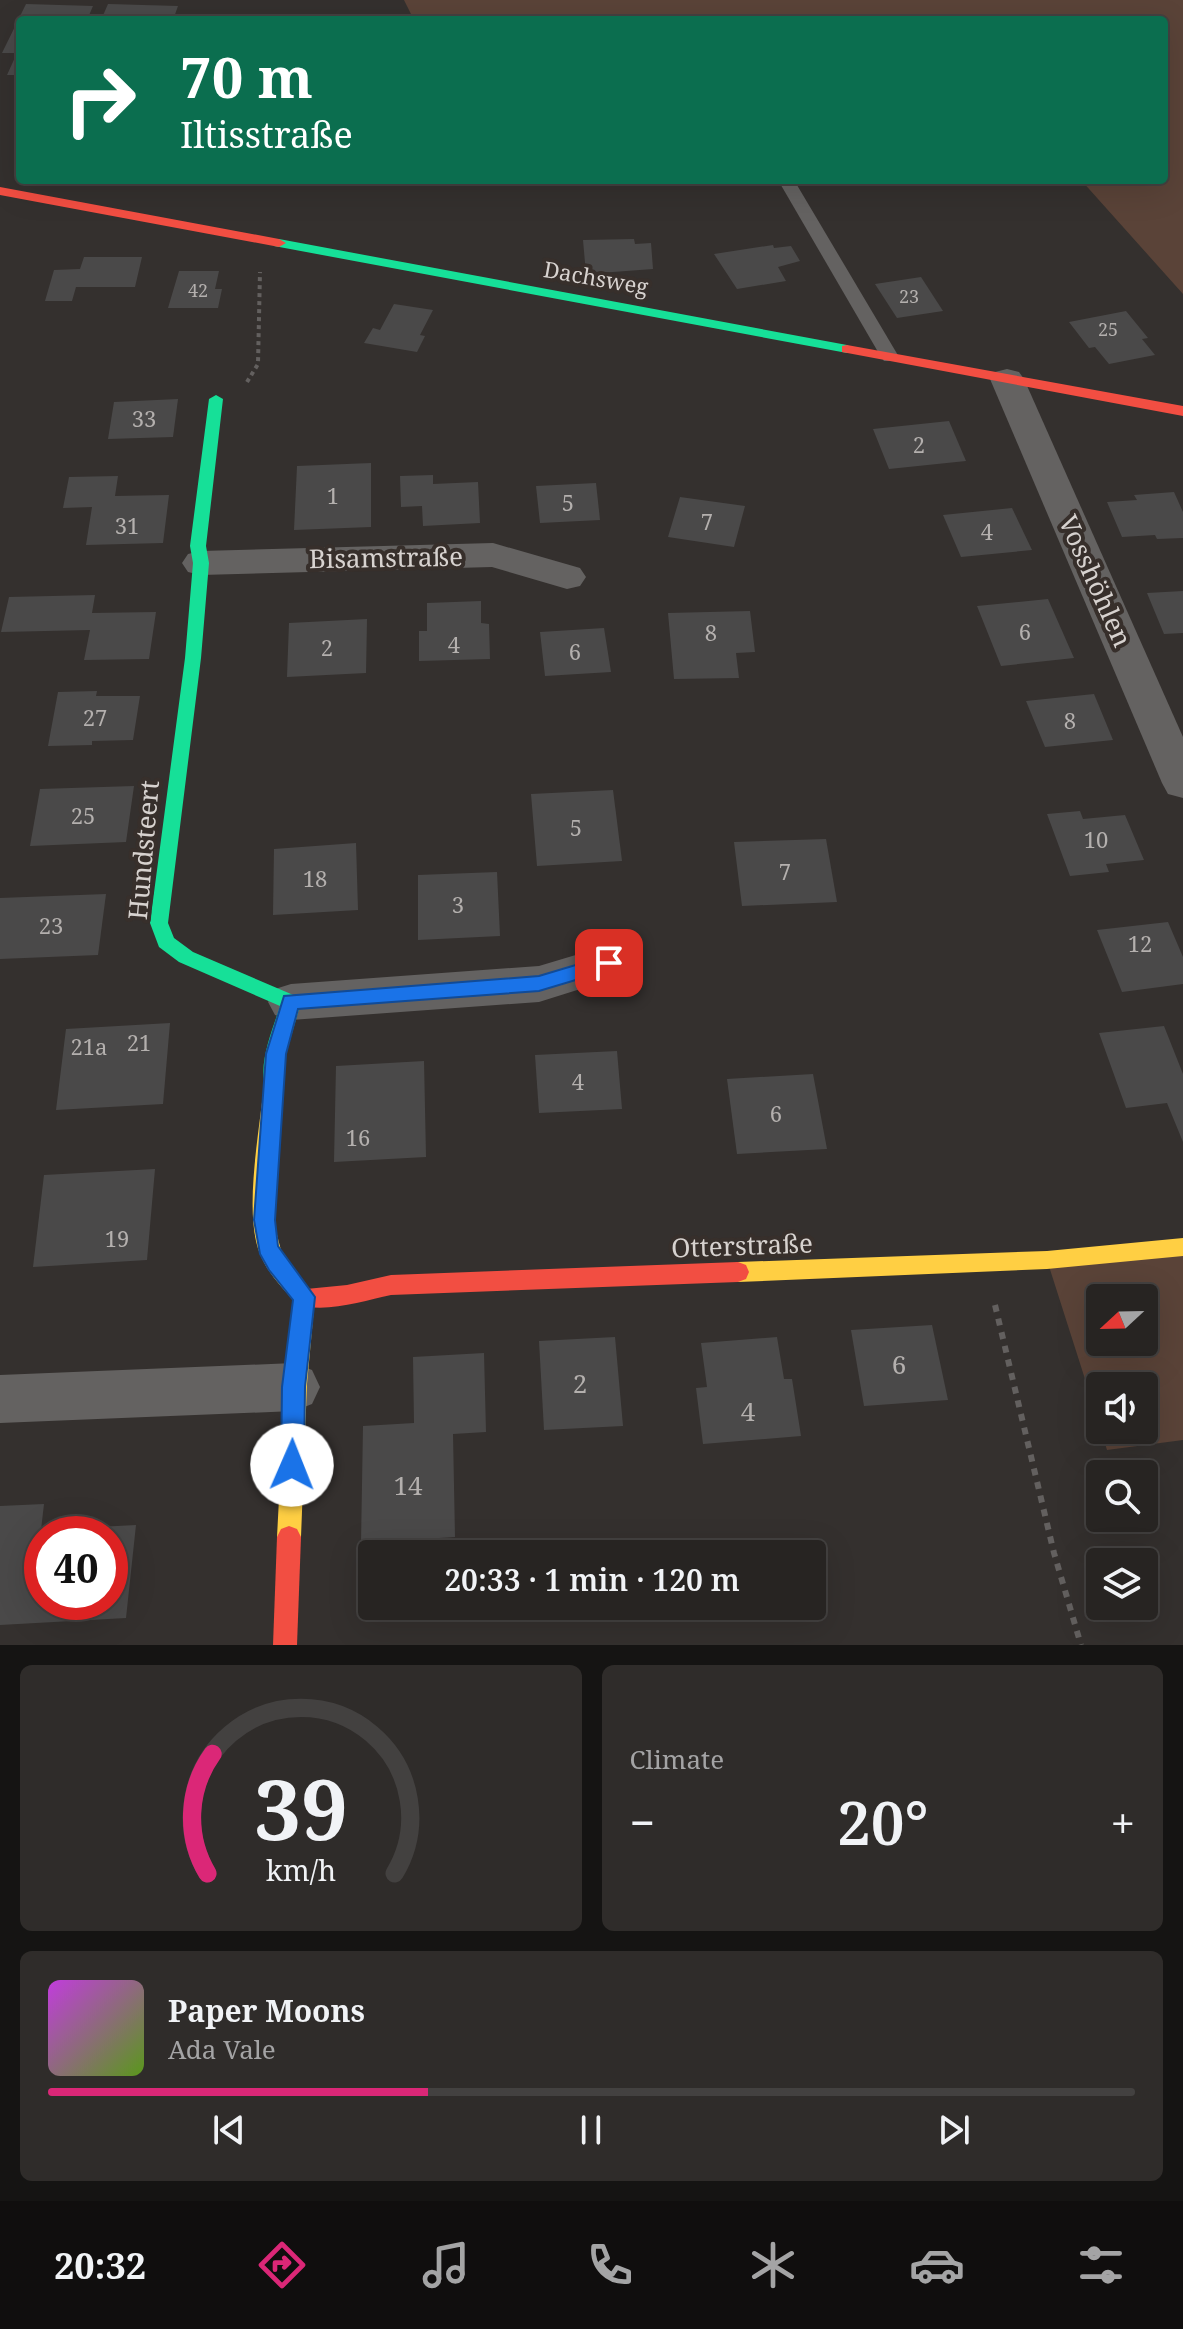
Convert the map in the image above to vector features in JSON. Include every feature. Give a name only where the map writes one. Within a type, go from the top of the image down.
[{"type":"street","name":"Dachsweg","points":[[0,191],[1183,411]]},
{"type":"street","name":"Vosshöhlen","points":[[1007,379],[1183,783]]},
{"type":"street","name":"Hundsteert","points":[[216,399],[198,546],[201,563],[193,658],[159,923],[166,942],[186,957],[291,1002]]},
{"type":"street","name":"Bisamstraße","points":[[201,563],[493,555],[567,577]]},
{"type":"street","points":[[285,1645],[292,1518],[294,1387],[304,1297],[276,1263],[268,1247],[265,1220],[276,1054],[291,1002],[539,984],[609,963]]},
{"type":"street","name":"Otterstraße","points":[[304,1297],[347,1295],[391,1285],[983,1263],[1183,1247]]},
{"type":"street","points":[[0,1399],[294,1387]]},
{"type":"lane","points":[[788,184],[890,357]]},
{"type":"path","points":[[216,399],[230,397],[252,378],[258,364],[260,262],[285,244]]},
{"type":"path","points":[[983,1263],[1054,1553],[1081,1645]]},
{"type":"shaded area","points":[[404,0],[1183,0],[1183,294],[1085,184],[1168,184],[1168,16],[412,16]]},
{"type":"shaded area","points":[[1183,1247],[1183,1440],[1158,1443],[1158,1372],[1086,1372],[1086,1382],[1047,1260]]},
{"type":"shaded area","points":[[1105,1444],[1153,1444],[1107,1450]]},
{"type":"building","points":[[26,4],[93,6],[89,16],[20,16]]},
{"type":"building","points":[[108,4],[178,6],[174,16],[103,16]]},
{"type":"building","points":[[16,24],[16,53],[2,53]]},
{"type":"building","points":[[16,55],[16,75],[7,75]]},
{"type":"building","points":[[634,239],[635,244],[651,243],[653,269],[586,274],[583,240]]},
{"type":"building","points":[[773,245],[774,248],[791,246],[800,261],[778,267],[786,281],[737,289],[714,254]]},
{"type":"building","points":[[84,257],[142,257],[135,287],[76,287],[72,301],[45,301],[54,270],[80,269]]},
{"type":"building","points":[[179,271],[219,271],[215,289],[222,289],[218,308],[168,308]]},
{"type":"building","points":[[921,277],[943,311],[897,318],[875,284]]},
{"type":"building","points":[[394,304],[433,310],[420,335],[425,336],[417,352],[364,343],[373,328],[380,330]]},
{"type":"building","points":[[1126,311],[1148,338],[1142,339],[1155,355],[1109,364],[1095,347],[1089,348],[1069,322]]},
{"type":"building","points":[[178,399],[173,437],[108,439],[114,402]]},
{"type":"building","points":[[949,421],[966,461],[889,469],[873,429]]},
{"type":"building","points":[[371,463],[371,527],[294,530],[297,466]]},
{"type":"building","points":[[433,475],[433,484],[478,482],[480,523],[423,526],[422,506],[401,507],[400,476]]},
{"type":"building","points":[[118,476],[115,496],[169,495],[163,543],[86,545],[92,507],[63,508],[69,477]]},
{"type":"building","points":[[596,483],[600,520],[540,523],[536,486]]},
{"type":"building","points":[[1174,492],[1183,512],[1183,538],[1157,539],[1155,535],[1122,537],[1107,502],[1137,500],[1134,495]]},
{"type":"building","points":[[680,497],[745,506],[734,547],[668,537]]},
{"type":"building","points":[[1012,508],[1032,550],[961,557],[943,515]]},
{"type":"building","points":[[1183,591],[1183,633],[1164,634],[1147,593]]},
{"type":"building","points":[[95,595],[92,613],[156,612],[149,659],[84,660],[90,630],[1,632],[9,597]]},
{"type":"building","points":[[1048,599],[1074,658],[1001,666],[977,606]]},
{"type":"building","points":[[481,601],[481,623],[489,624],[490,659],[419,661],[419,631],[427,631],[427,603]]},
{"type":"building","points":[[750,611],[755,652],[736,653],[739,678],[674,679],[668,613]]},
{"type":"building","points":[[367,619],[366,673],[287,677],[289,623]]},
{"type":"building","points":[[604,628],[611,672],[545,676],[540,632]]},
{"type":"building","points":[[97,691],[96,696],[140,696],[133,740],[48,746],[58,692]]},
{"type":"building","points":[[1094,694],[1113,740],[1045,747],[1026,701]]},
{"type":"building","points":[[134,786],[126,842],[30,846],[40,789]]},
{"type":"building","points":[[613,790],[622,861],[537,866],[531,794]]},
{"type":"building","points":[[1080,811],[1083,819],[1125,815],[1144,860],[1106,864],[1109,872],[1070,876],[1047,814]]},
{"type":"building","points":[[826,839],[837,902],[742,906],[734,842]]},
{"type":"building","points":[[356,843],[358,910],[273,915],[274,849]]},
{"type":"building","points":[[497,872],[500,936],[418,940],[418,875]]},
{"type":"building","points":[[106,894],[98,955],[0,959],[0,898]]},
{"type":"building","points":[[1168,922],[1183,957],[1183,984],[1122,992],[1097,930]]},
{"type":"building","points":[[170,1023],[163,1104],[56,1110],[66,1029]]},
{"type":"building","points":[[1164,1026],[1183,1074],[1183,1142],[1167,1103],[1126,1108],[1099,1033]]},
{"type":"building","points":[[617,1051],[622,1109],[539,1113],[535,1055]]},
{"type":"building","points":[[424,1061],[426,1157],[334,1162],[336,1066]]},
{"type":"building","points":[[813,1074],[827,1149],[737,1154],[727,1079]]},
{"type":"building","points":[[155,1169],[147,1260],[33,1267],[44,1175]]},
{"type":"building","points":[[932,1325],[948,1400],[864,1406],[851,1330]]},
{"type":"building","points":[[615,1337],[623,1426],[544,1430],[539,1341]]},
{"type":"building","points":[[777,1337],[784,1379],[792,1379],[801,1436],[703,1444],[696,1388],[707,1387],[701,1343]]},
{"type":"building","points":[[484,1353],[486,1432],[453,1434],[455,1537],[361,1540],[363,1426],[414,1423],[413,1357]]},
{"type":"building","points":[[44,1504],[43,1516],[24,1516],[24,1620],[90,1620],[0,1625],[0,1506]]},
{"type":"building","points":[[128,1525],[136,1525],[128,1599]]},
{"type":"traffic: fast","points":[[279,243],[847,349]]},
{"type":"traffic: fast","points":[[216,399],[198,546],[201,563],[193,658],[159,923],[166,942],[186,957],[291,1002],[276,1054],[274,1084]]},
{"type":"traffic: slow","points":[[274,1084],[265,1190],[265,1231],[274,1260],[304,1297],[296,1384],[289,1537]]},
{"type":"traffic: slow","points":[[738,1272],[1047,1260],[1183,1247]]},
{"type":"traffic: jam","points":[[0,191],[279,243]]},
{"type":"traffic: jam","points":[[847,349],[1183,411]]},
{"type":"traffic: jam","points":[[304,1297],[347,1295],[391,1285],[738,1272]]},
{"type":"traffic: jam","points":[[285,1645],[289,1537]]},
{"type":"route","points":[[292,1465],[294,1387],[304,1297],[276,1263],[268,1247],[265,1220],[276,1054],[291,1002],[539,984],[609,963]]}]
